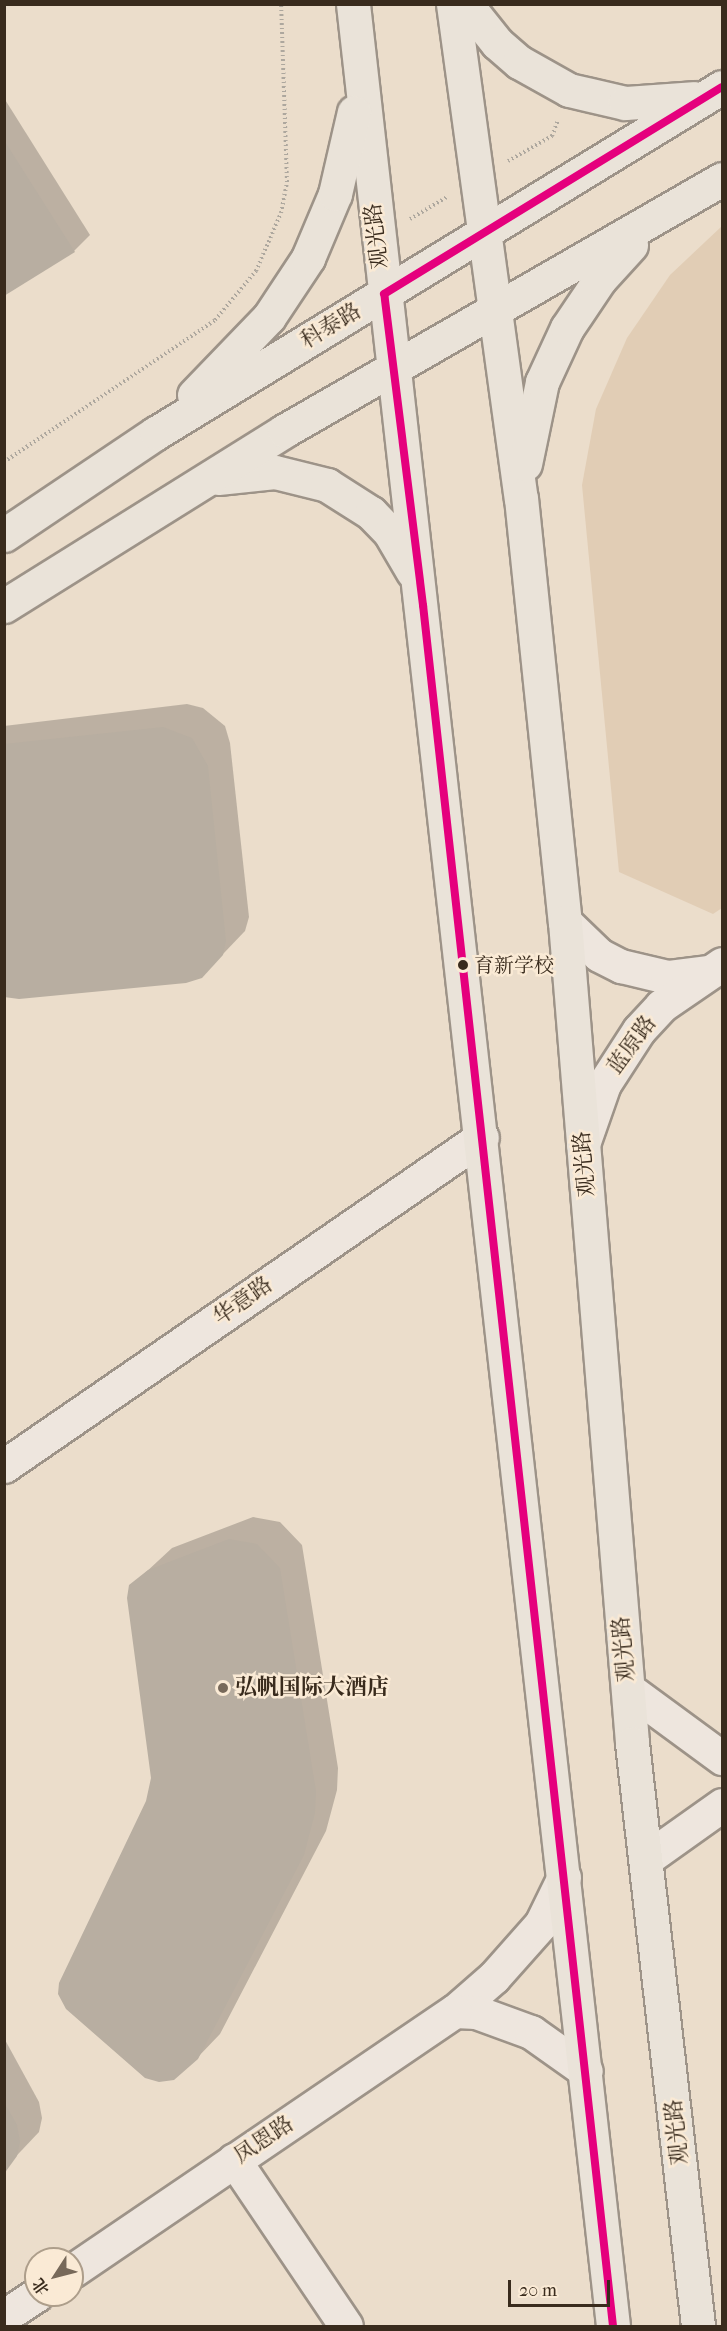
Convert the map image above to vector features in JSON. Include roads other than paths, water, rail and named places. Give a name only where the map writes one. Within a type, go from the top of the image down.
[{"type":"main road","name":"观光路","points":[[353,4],[384,294],[423,605],[613,2326]]},
{"type":"main road","name":"观光路","points":[[453,4],[522,498],[565,922],[628,1689],[698,2326]]},
{"type":"main road","points":[[466,4],[497,43],[519,62],[570,90],[615,102],[644,104],[716,90]]},
{"type":"main road","points":[[156,433],[269,317],[308,258],[335,194],[361,78]]},
{"type":"main road","name":"科泰路","points":[[4,535],[156,433],[716,90]]},
{"type":"main road","points":[[4,606],[197,486],[723,179]]},
{"type":"main road","points":[[522,498],[527,439],[539,393],[567,328],[600,279],[640,235],[687,200]]},
{"type":"main road","points":[[197,486],[248,472],[275,472],[301,476],[350,497],[371,513],[405,555],[423,605]]},
{"type":"street","name":"蓝原路","points":[[565,922],[599,955],[644,974],[667,977],[718,967]]},
{"type":"street","name":"蓝原路","points":[[583,1145],[604,1084],[639,1030],[661,1006],[718,967]]},
{"type":"street","name":"华意路","points":[[4,1466],[482,1137]]},
{"type":"street","points":[[628,1689],[723,1758]]},
{"type":"street","points":[[646,1859],[723,1805]]},
{"type":"street","name":"凤恩路","points":[[84,2263],[455,2011],[534,1934],[564,1877]]},
{"type":"street","points":[[455,2011],[476,2012],[531,2032],[586,2071]]},
{"type":"street","points":[[234,2160],[346,2326]]},
{"type":"street","points":[[4,2316],[24,2303]]},
{"type":"place","name":"育新学校","points":[[463,965]]},
{"type":"place","name":"弘帆国际大酒店","points":[[223,1688]]}]
